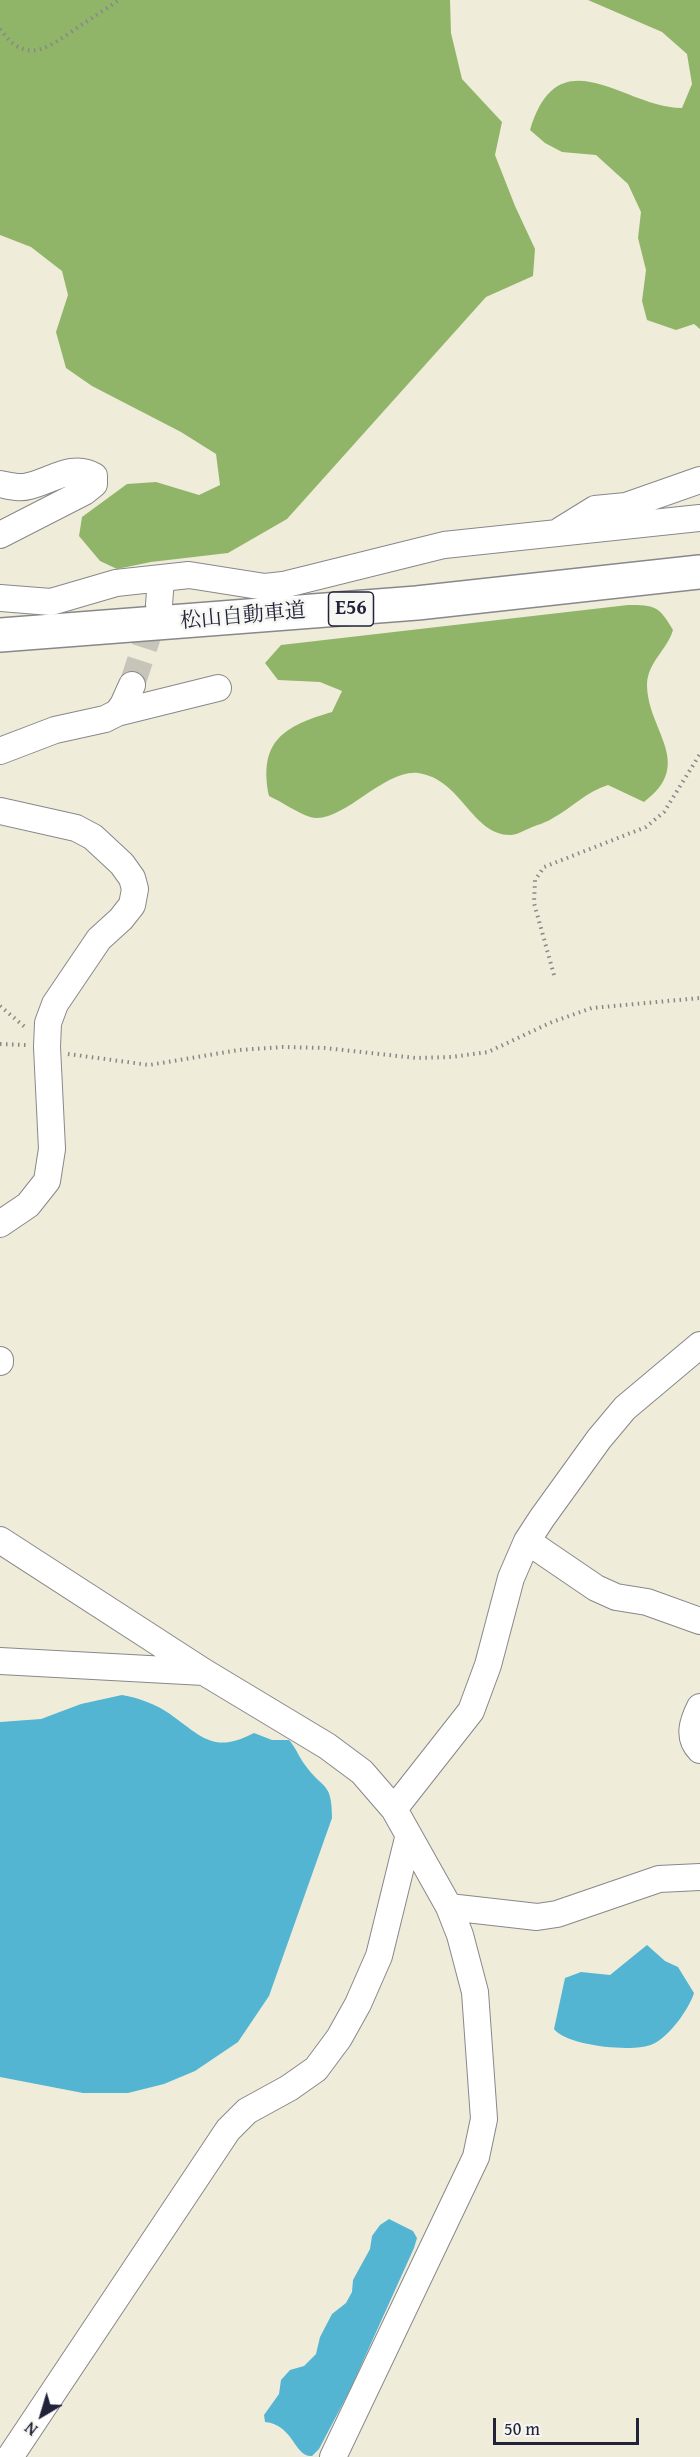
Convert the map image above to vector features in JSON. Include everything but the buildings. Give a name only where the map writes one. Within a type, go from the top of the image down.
[{"type":"highway","name":"松山自動車道","points":[[0,634],[417,603],[700,572]]},
{"type":"street","points":[[0,484],[16,488],[29,486],[75,471],[87,472],[94,476],[94,484],[63,504],[0,535]]},
{"type":"street","points":[[555,534],[595,509],[626,506],[700,480]]},
{"type":"street","points":[[0,598],[51,602],[116,583],[189,575],[265,587],[283,585],[444,545],[700,518]]},
{"type":"street","points":[[159,605],[161,578]]},
{"type":"street","points":[[117,713],[132,685]]},
{"type":"street","points":[[0,750],[54,730],[105,719],[117,713],[218,688]]},
{"type":"street","points":[[0,811],[76,828],[93,837],[122,864],[132,878],[135,889],[132,905],[121,919],[99,939],[55,1004],[48,1023],[52,1149],[47,1181],[28,1205],[0,1224]]},
{"type":"street","points":[[394,1809],[471,1711],[488,1665],[511,1578],[527,1540],[598,1438],[625,1408],[700,1345]]},
{"type":"street","points":[[0,1540],[204,1672],[327,1746],[362,1772],[394,1809],[408,1838],[449,1907],[460,1935],[476,1992],[484,2119],[476,2157],[333,2457]]},
{"type":"street","points":[[527,1540],[596,1588],[700,1621]]},
{"type":"street","points":[[0,1660],[204,1672]]},
{"type":"street","points":[[700,1707],[692,1731],[694,1744],[700,1750]]},
{"type":"street","points":[[10,2457],[228,2130],[247,2111],[289,2088],[316,2069],[339,2038],[358,2004],[378,1956],[408,1838]]},
{"type":"street","points":[[449,1907],[537,1917],[557,1914],[659,1879],[700,1876]]},
{"type":"path","points":[[0,28],[9,41],[21,50],[37,52],[50,47],[119,0]]},
{"type":"path","points":[[554,975],[534,903],[535,880],[544,867],[646,826],[664,812],[700,754]]},
{"type":"path","points":[[47,1047],[68,1054],[149,1065],[239,1050],[283,1047],[325,1048],[416,1058],[451,1058],[488,1052],[552,1022],[592,1008],[700,998]]},
{"type":"green space","points":[[0,0],[450,0],[451,33],[462,79],[502,122],[495,155],[535,249],[533,276],[486,297],[287,519],[228,553],[151,562],[117,569],[100,561],[79,536],[82,517],[127,484],[156,482],[199,495],[220,485],[216,454],[181,432],[92,386],[66,368],[56,332],[68,295],[62,271],[31,247],[0,235]]},
{"type":"green space","points":[[588,0],[700,0],[700,329],[694,324],[676,330],[647,320],[642,301],[646,270],[638,238],[641,212],[628,184],[596,155],[562,152],[545,143],[530,130],[542,101],[558,86],[576,81],[595,83],[660,105],[682,108],[692,84],[687,54],[662,32]]},
{"type":"green space","points":[[628,605],[655,608],[664,616],[673,630],[651,669],[647,684],[649,701],[668,760],[666,774],[659,788],[644,802],[608,785],[550,820],[511,835],[498,833],[486,827],[446,785],[433,777],[418,773],[405,774],[391,779],[349,806],[322,818],[305,815],[269,796],[267,762],[271,749],[288,730],[300,723],[332,712],[342,691],[320,682],[278,680],[265,663],[281,645]]},
{"type":"water","points":[[122,1695],[159,1707],[209,1740],[228,1742],[254,1733],[272,1740],[289,1740],[311,1773],[328,1792],[332,1806],[332,1818],[269,1996],[238,2042],[195,2071],[164,2084],[128,2093],[83,2093],[0,2077],[0,1722],[41,1719],[81,1704]]},
{"type":"water","points":[[647,1945],[665,1961],[678,1967],[694,1993],[672,2029],[653,2044],[644,2047],[617,2048],[572,2040],[554,2029],[565,1978],[581,1972],[610,1975]]},
{"type":"water","points":[[389,2219],[413,2231],[417,2238],[414,2248],[350,2390],[319,2449],[312,2456],[306,2455],[282,2429],[275,2424],[265,2422],[264,2415],[279,2394],[281,2380],[290,2370],[304,2366],[316,2354],[320,2337],[332,2314],[346,2303],[352,2292],[353,2280],[370,2249],[372,2236],[380,2225]]},
{"type":"tunnel","points":[[132,685],[157,609]]}]
